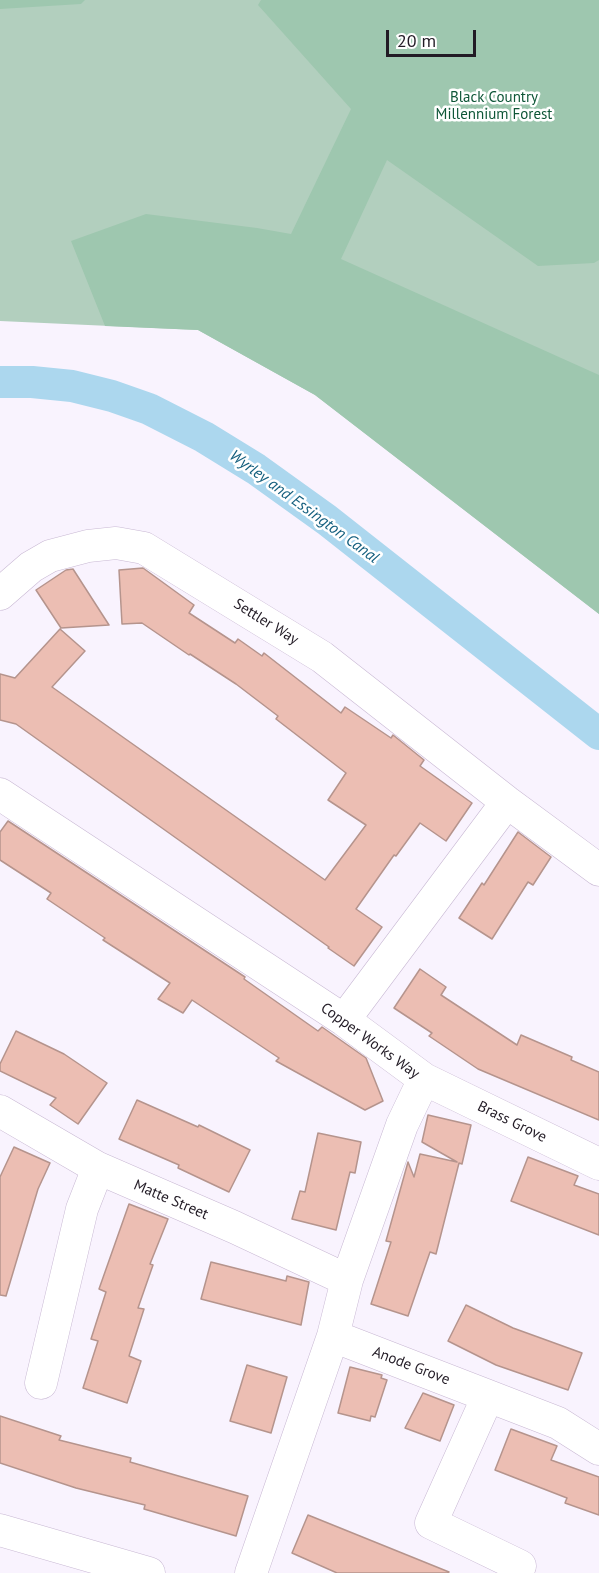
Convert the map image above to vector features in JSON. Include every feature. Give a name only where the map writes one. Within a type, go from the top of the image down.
[{"type":"street","name":"Settler Way","points":[[0,594],[31,567],[50,556],[88,546],[116,543],[144,548],[322,657],[507,802],[599,870]]},
{"type":"street","name":"Copper Works Way","points":[[0,794],[344,1020],[424,1079],[402,1125],[347,1280],[333,1336],[251,1573]]},
{"type":"street","points":[[344,1020],[507,802]]},
{"type":"street","name":"Brass Grove","points":[[424,1079],[599,1164]]},
{"type":"street","name":"Matte Street","points":[[0,1111],[98,1168],[234,1227],[347,1280]]},
{"type":"street","points":[[41,1383],[82,1209],[98,1168]]},
{"type":"street","name":"Anode Grove","points":[[333,1336],[558,1423],[599,1449]]},
{"type":"street","points":[[488,1396],[431,1523],[520,1566]]},
{"type":"street","points":[[0,1530],[149,1573]]},
{"type":"green space","points":[[0,0],[599,0],[599,614],[315,395],[198,330],[0,321]]},
{"type":"green space","points":[[0,0],[85,0],[81,4],[0,9]]},
{"type":"green space","name":"Black Country Millennium Forest","points":[[261,0],[599,0],[599,260],[594,263],[538,266],[387,160],[341,259],[599,375],[599,614],[315,395],[198,330],[105,326],[71,241],[146,214],[291,234],[351,109],[258,5]]},
{"type":"building","points":[[143,568],[194,605],[189,613],[235,643],[238,639],[262,656],[264,653],[341,713],[345,707],[391,738],[393,735],[424,760],[420,766],[472,803],[446,841],[420,823],[396,856],[394,855],[356,909],[382,927],[354,966],[16,724],[0,720],[0,674],[15,678],[60,629],[85,651],[52,687],[325,880],[366,825],[328,800],[346,773],[276,719],[278,716],[236,684],[142,623],[122,624],[119,570]]},
{"type":"building","points":[[73,569],[109,625],[61,628],[36,590],[66,570]]},
{"type":"building","points":[[8,821],[245,977],[244,979],[318,1031],[322,1027],[366,1058],[383,1101],[365,1110],[276,1061],[279,1058],[192,1000],[183,1013],[158,999],[170,983],[103,940],[105,938],[47,899],[51,893],[0,860],[0,832]]},
{"type":"building","points":[[518,832],[551,857],[533,885],[528,882],[492,939],[459,918],[482,883],[484,885]]},
{"type":"building","points":[[420,969],[446,987],[441,995],[517,1045],[521,1035],[572,1057],[571,1060],[599,1072],[599,1120],[478,1069],[429,1036],[432,1033],[394,1008]]},
{"type":"building","points":[[16,1031],[64,1054],[107,1083],[78,1124],[50,1105],[56,1098],[0,1071],[0,1064]]},
{"type":"building","points":[[137,1100],[198,1127],[199,1125],[250,1150],[229,1192],[178,1168],[179,1165],[119,1139]]},
{"type":"building","points":[[428,1115],[471,1125],[436,1254],[430,1252],[408,1316],[371,1304],[391,1242],[386,1241],[408,1162],[414,1177],[420,1154],[457,1162],[422,1142]]},
{"type":"building","points":[[318,1133],[361,1142],[355,1173],[350,1172],[336,1230],[292,1219],[300,1191],[305,1192]]},
{"type":"building","points":[[14,1147],[50,1163],[38,1189],[6,1296],[0,1295],[0,1177]]},
{"type":"building","points":[[528,1157],[578,1176],[574,1185],[599,1194],[599,1235],[511,1201]]},
{"type":"building","points":[[129,1204],[168,1219],[150,1264],[153,1265],[138,1308],[144,1309],[129,1356],[141,1361],[127,1403],[83,1388],[98,1341],[91,1339],[106,1292],[99,1289]]},
{"type":"building","points":[[211,1262],[286,1281],[287,1276],[309,1282],[301,1325],[201,1299]]},
{"type":"building","points":[[466,1305],[513,1328],[582,1353],[568,1390],[496,1365],[448,1341]]},
{"type":"building","points":[[247,1365],[287,1377],[271,1433],[230,1421]]},
{"type":"building","points":[[350,1367],[382,1375],[381,1378],[387,1380],[375,1417],[371,1416],[370,1421],[338,1413]]},
{"type":"building","points":[[423,1393],[454,1405],[440,1441],[405,1428]]},
{"type":"building","points":[[0,1416],[61,1436],[59,1440],[131,1458],[130,1462],[248,1496],[236,1536],[144,1509],[145,1505],[76,1488],[0,1463]]},
{"type":"building","points":[[511,1429],[557,1446],[551,1460],[599,1477],[599,1515],[565,1503],[567,1498],[495,1470]]},
{"type":"building","points":[[308,1515],[449,1572],[337,1573],[292,1553]]},
{"type":"waterway","name":"Wyrley and Essington Canal","points":[[0,382],[72,386],[112,396],[149,409],[204,437],[256,469],[327,520],[599,734]]}]
